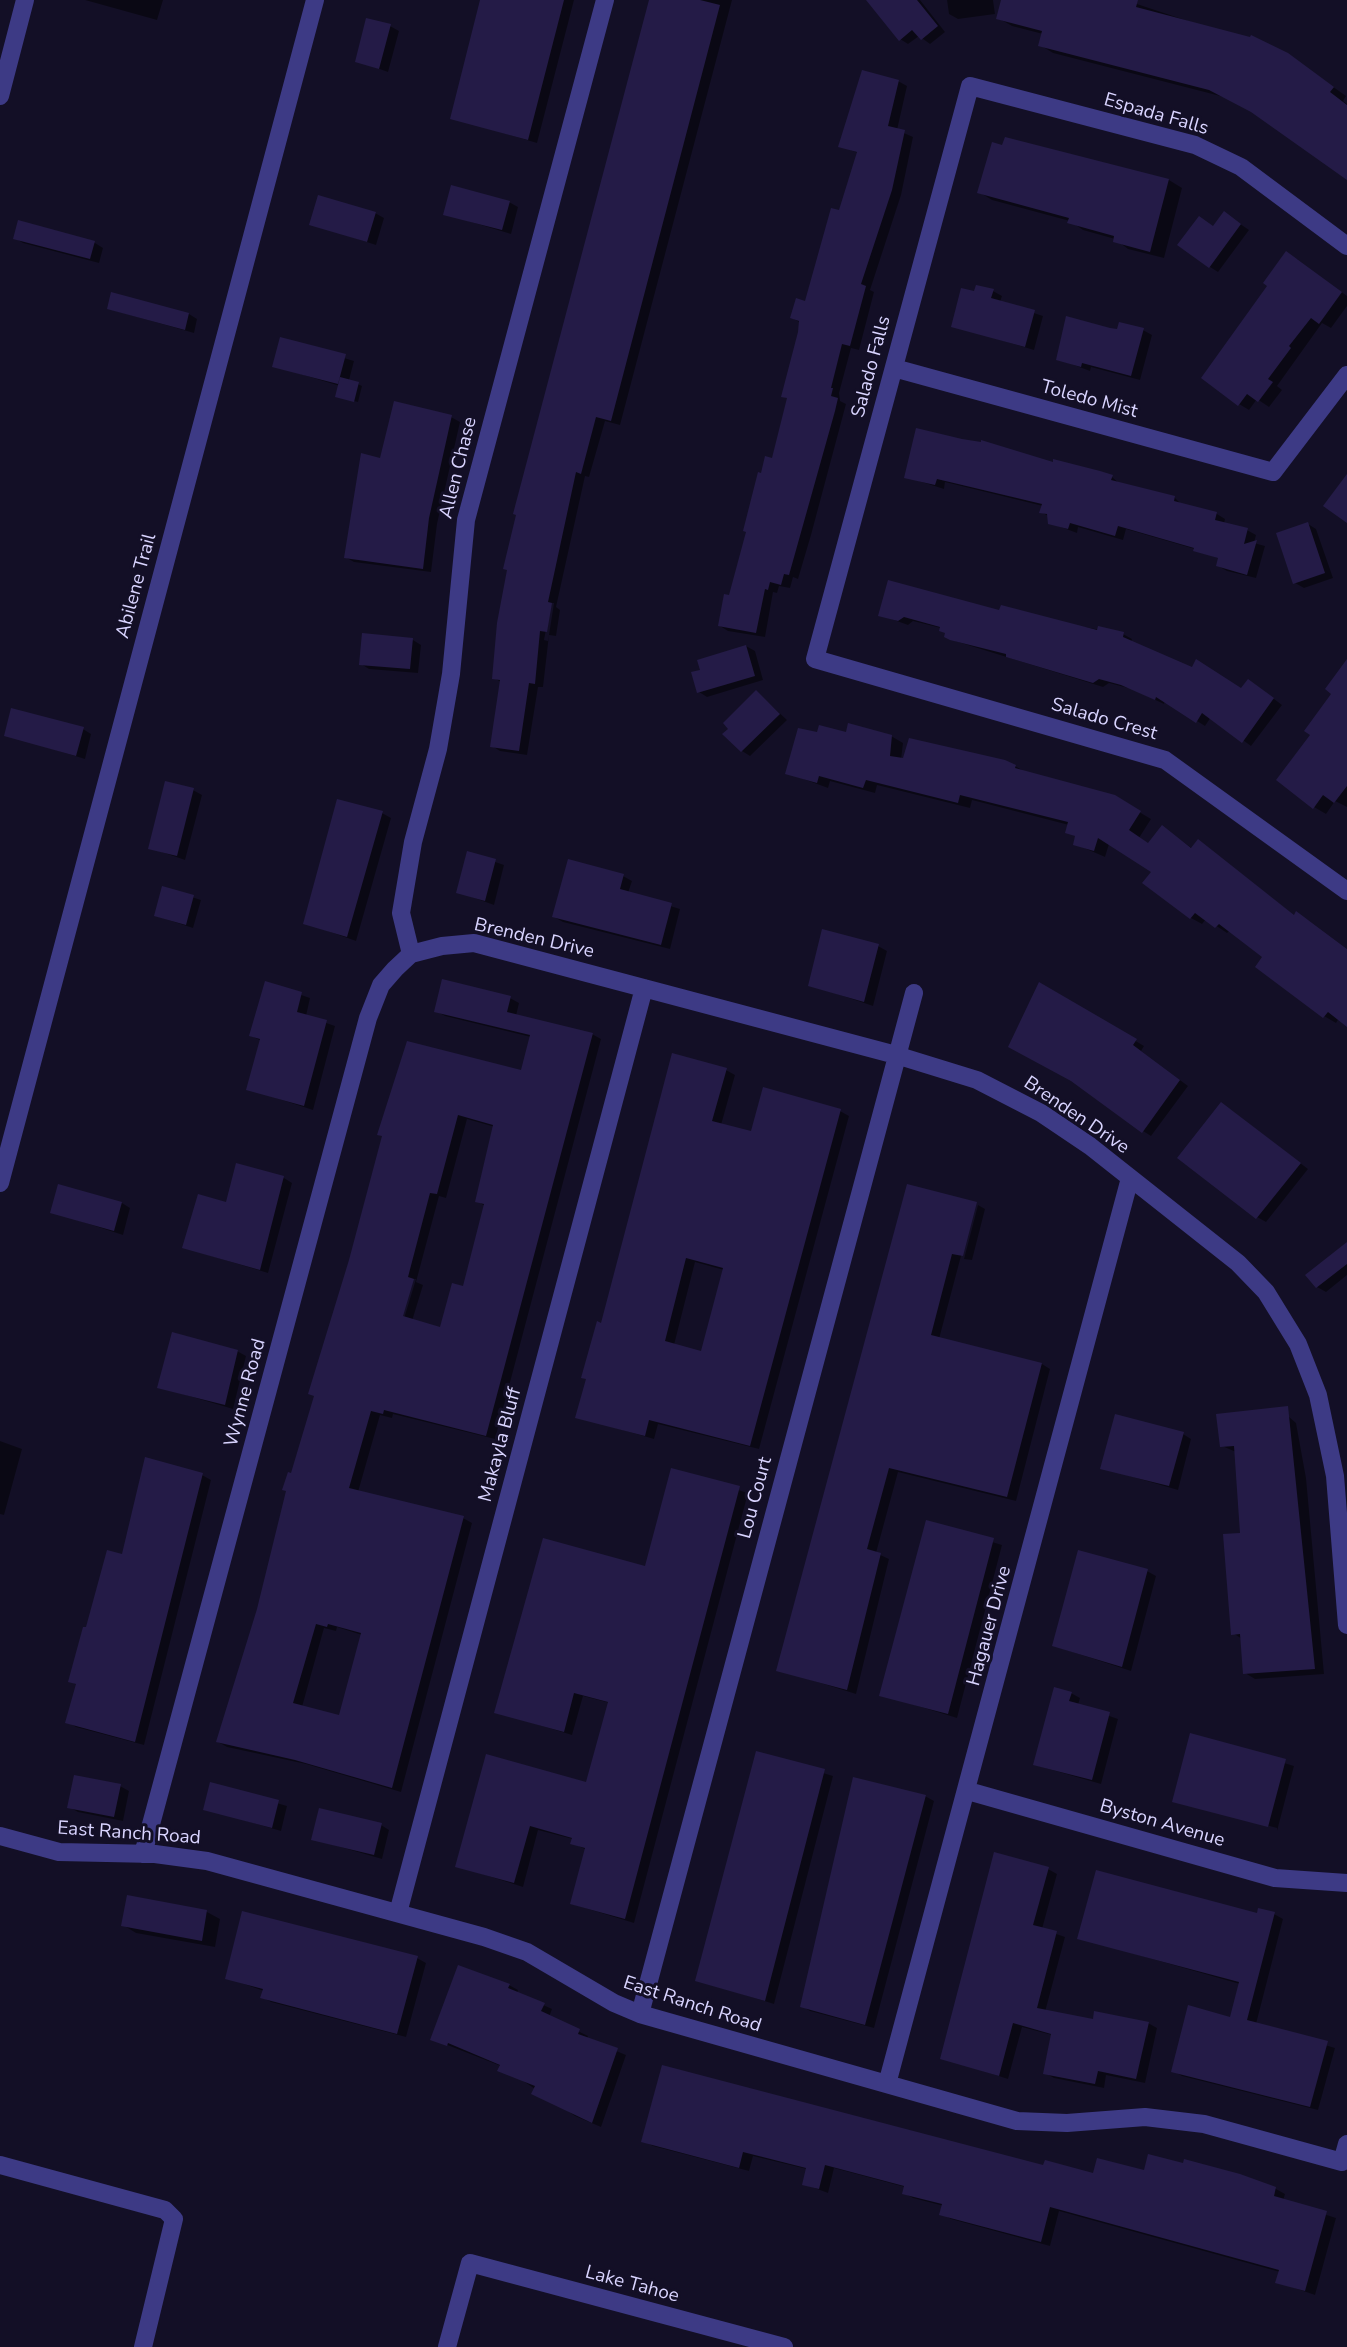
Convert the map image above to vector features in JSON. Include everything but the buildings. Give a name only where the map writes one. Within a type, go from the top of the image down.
[{"type":"street","points":[[0,96],[25,0]]},
{"type":"street","name":"Abilene Trail","points":[[0,1183],[315,0]]},
{"type":"street","name":"Allen Chase","points":[[411,954],[401,912],[413,842],[445,712],[466,520],[605,0]]},
{"type":"street","name":"Espada Falls","points":[[970,86],[1195,145],[1241,167],[1347,246]]},
{"type":"street","name":"Salado Falls","points":[[815,659],[970,86]]},
{"type":"street","name":"Toledo Mist","points":[[894,369],[1273,472],[1347,375]]},
{"type":"street","name":"Salado Crest","points":[[815,659],[1165,760],[1344,883]]},
{"type":"street","name":"Brenden Drive","points":[[411,954],[442,946],[474,943],[896,1055],[977,1080],[1041,1113],[1130,1178],[1237,1263],[1266,1292],[1298,1344],[1318,1395],[1335,1476],[1347,1625]]},
{"type":"street","name":"Wynne Road","points":[[143,1854],[368,1018],[381,985],[411,954]]},
{"type":"street","name":"Makayla Bluff","points":[[398,1913],[644,988]]},
{"type":"street","name":"Lou Court","points":[[640,2014],[914,993]]},
{"type":"street","name":"Hagauer Drive","points":[[887,2084],[968,1791],[1130,1178]]},
{"type":"street","name":"Byston Avenue","points":[[968,1791],[1275,1878],[1347,1883]]},
{"type":"street","name":"East Ranch Road","points":[[0,1836],[59,1852],[143,1854],[207,1861],[485,1937],[527,1952],[614,2003],[640,2014],[1017,2121],[1066,2123],[1145,2117],[1192,2123],[1342,2162],[1347,2144]]},
{"type":"street","points":[[0,2165],[165,2210],[174,2219],[143,2347]]},
{"type":"street","name":"Lake Tahoe","points":[[447,2347],[470,2263],[784,2347]]}]
